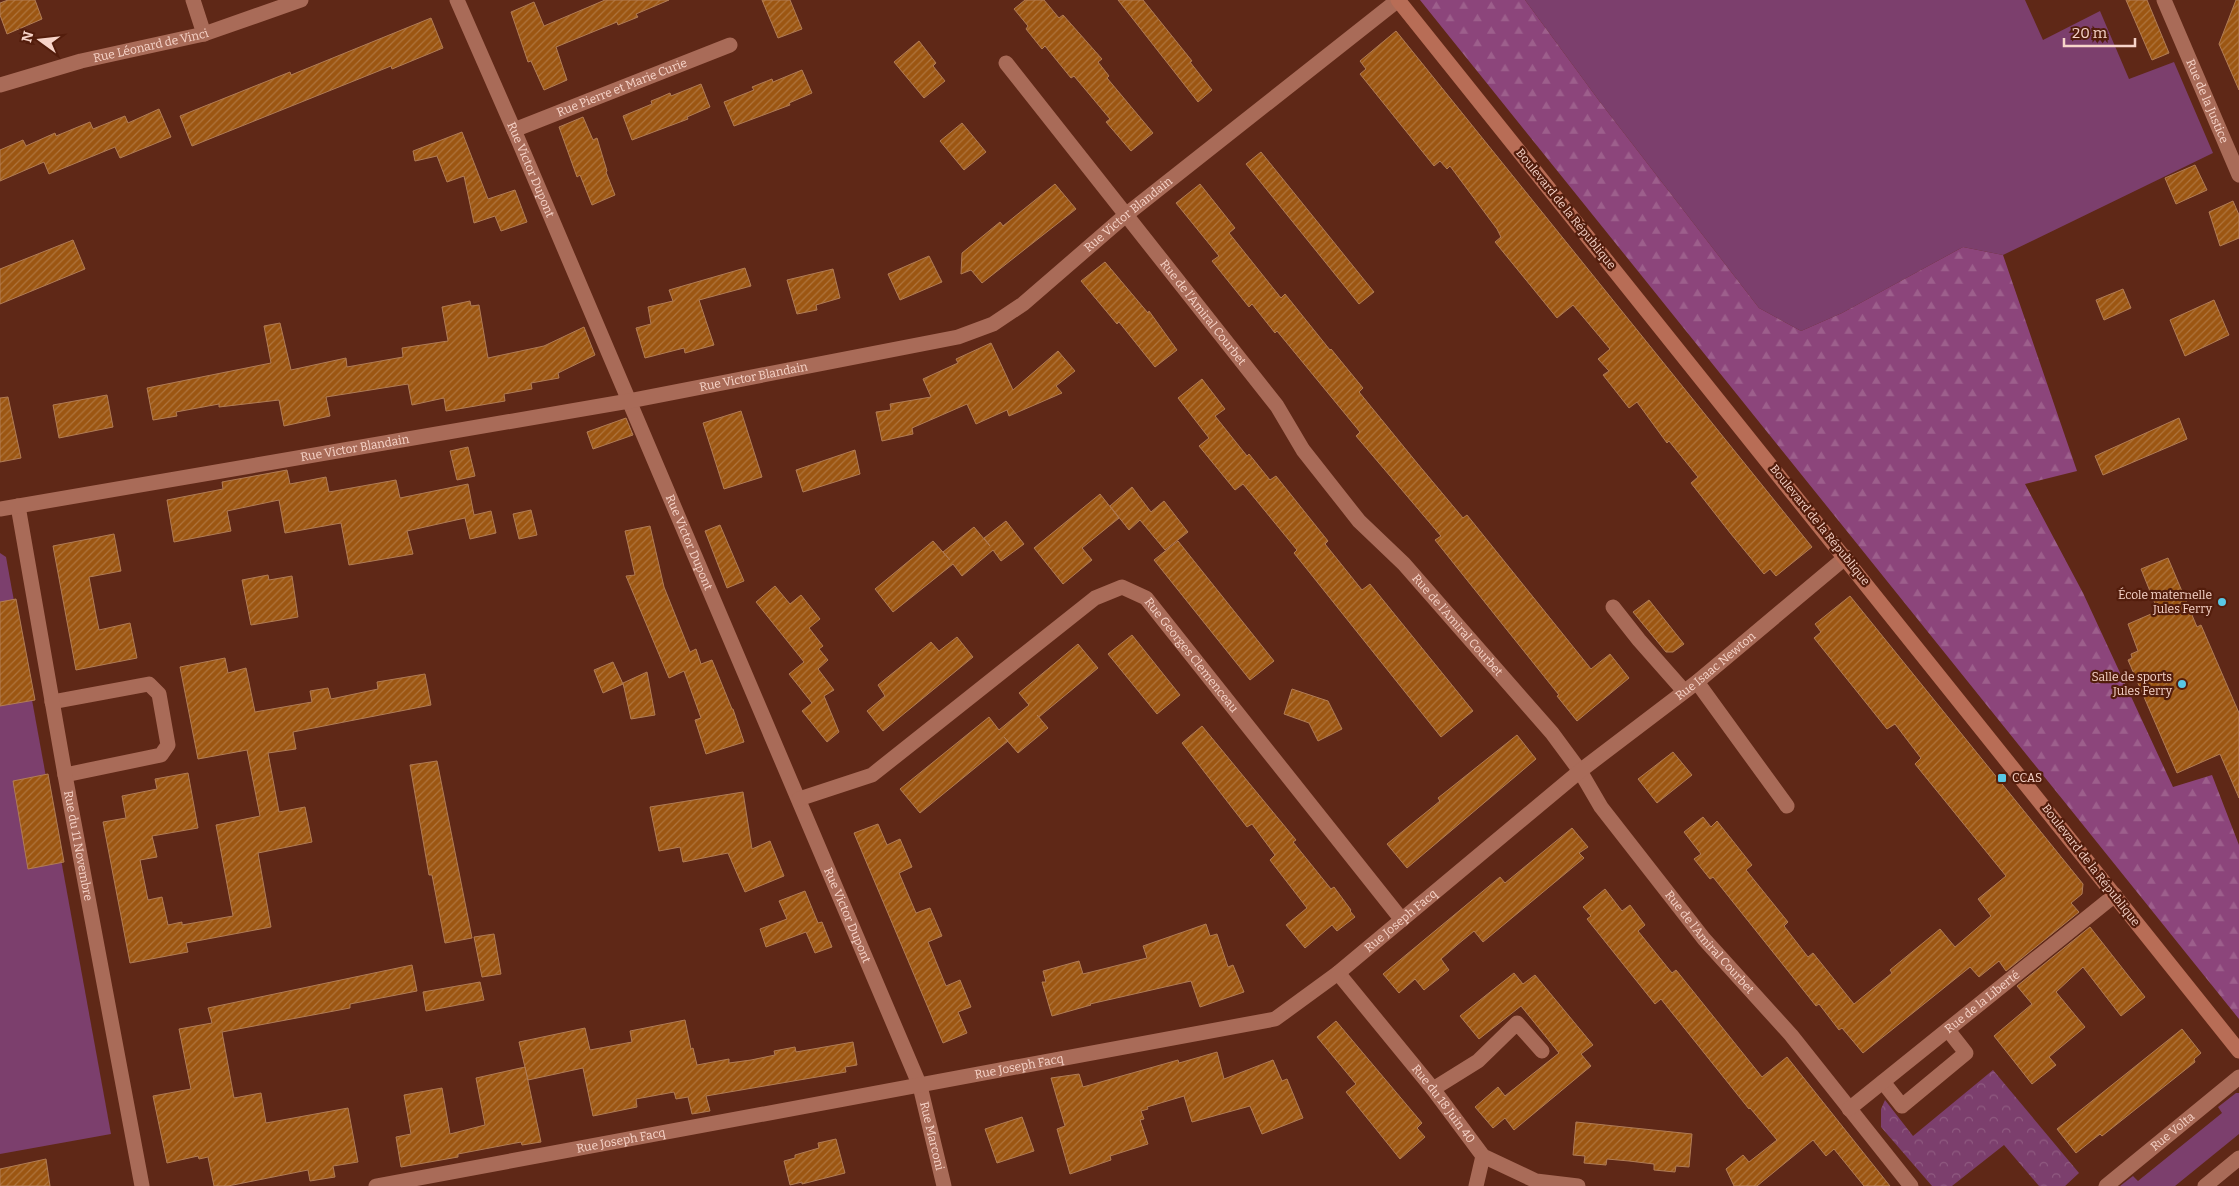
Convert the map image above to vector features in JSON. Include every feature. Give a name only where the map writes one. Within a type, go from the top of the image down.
[{"type":"street","points":[[193,0],[204,34]]},
{"type":"street","name":"Rue Léonard de Vinci","points":[[0,85],[81,61],[204,34],[301,0]]},
{"type":"street","name":"Rue Victor Dupont","points":[[458,0],[920,1086]]},
{"type":"street","name":"Rue Victor Blandain","points":[[0,509],[629,401],[958,337],[993,324],[1023,304],[1127,214],[1398,0]]},
{"type":"street","name":"Boulevard de la République","points":[[1398,0],[1846,557],[2239,1051]]},
{"type":"street","name":"Rue de la Justice","points":[[2164,0],[2239,175]]},
{"type":"street","name":"Rue Pierre et Marie Curie","points":[[514,130],[730,45]]},
{"type":"street","name":"Rue de l'Amiral Courbet","points":[[1006,63],[1277,406],[1303,450],[1359,521],[1404,564],[1552,733],[1580,771],[1601,807],[1704,939],[1791,1035],[1911,1186]]},
{"type":"street","name":"Rue du 11 Novembre","points":[[18,506],[65,775],[142,1186]]},
{"type":"street","name":"Rue Isaac Newton","points":[[1580,771],[1697,682],[1846,557]]},
{"type":"street","name":"Rue Georges Clemenceau","points":[[799,800],[872,775],[1095,598],[1122,587],[1146,598],[1402,920]]},
{"type":"street","points":[[1613,607],[1638,640],[1684,691]]},
{"type":"street","points":[[1697,682],[1787,806]]},
{"type":"street","points":[[52,702],[149,684],[159,694],[168,745],[161,756],[65,775]]},
{"type":"street","name":"Rue Joseph Facq","points":[[376,1186],[1275,1019],[1338,973],[1580,771]]},
{"type":"street","name":"Rue de la Liberté","points":[[1849,1109],[2115,895]]},
{"type":"street","name":"Rue du 18 Juin 40","points":[[1338,973],[1433,1089],[1483,1156],[1536,1182],[1578,1186]]},
{"type":"street","points":[[1433,1089],[1478,1061],[1517,1024],[1542,1051]]},
{"type":"street","points":[[1882,1082],[1902,1106],[1966,1053],[1948,1030]]},
{"type":"street","name":"Rue Volta","points":[[2106,1186],[2239,1077]]},
{"type":"street","name":"Rue Marconi","points":[[920,1086],[944,1186]]},
{"type":"street","points":[[1476,1186],[1483,1156]]},
{"type":"street","points":[[2205,1186],[2239,1158]]},
{"type":"green space","points":[[1420,0],[1525,0],[1600,102],[1759,308],[1801,331],[1842,313],[1963,247],[2003,255],[2077,471],[2025,484],[2083,593],[2173,787],[2212,775],[2239,845],[2239,1019]]},
{"type":"green space","points":[[1525,0],[2025,0],[2043,40],[2100,11],[2129,79],[2174,62],[2213,153],[2003,255],[1963,247],[1842,313],[1801,331],[1759,308],[1600,102]]},
{"type":"green space","points":[[0,553],[6,557],[111,1134],[0,1154]]},
{"type":"green space","points":[[1993,1070],[2079,1173],[2065,1186],[2039,1186],[2004,1145],[1952,1186],[1932,1186],[1881,1127],[1881,1109],[1885,1100],[1913,1136]]},
{"type":"green space","points":[[2236,1093],[2239,1093],[2239,1134],[2175,1186],[2120,1186],[2133,1176],[2138,1181],[2222,1113],[2218,1107]]},
{"type":"building","points":[[8,0],[35,0],[42,19],[7,34],[0,15],[0,3]]},
{"type":"building","points":[[605,0],[669,0],[636,14],[638,17],[618,25],[617,22],[556,47],[567,80],[544,90],[531,61],[528,62],[511,12],[534,2],[544,26]]},
{"type":"building","points":[[762,0],[790,0],[802,29],[778,38]]},
{"type":"building","points":[[1025,0],[1044,0],[1059,18],[1063,15],[1102,59],[1098,62],[1109,76],[1107,78],[1153,133],[1131,151],[1106,122],[1110,119],[1074,76],[1071,78],[1045,46],[1042,49],[1026,29],[1028,26],[1014,9]]},
{"type":"building","points":[[1118,0],[1143,0],[1192,61],[1190,62],[1212,90],[1198,102]]},
{"type":"building","points":[[2126,0],[2147,0],[2169,53],[2152,60]]},
{"type":"building","points":[[2236,0],[2239,0],[2239,90],[2219,44]]},
{"type":"building","points":[[431,18],[443,48],[392,69],[391,66],[192,146],[180,116],[290,72],[291,75]]},
{"type":"building","points":[[1396,31],[1812,547],[1776,576],[1770,569],[1764,574],[1731,534],[1691,483],[1698,477],[1669,441],[1667,443],[1637,402],[1629,408],[1603,375],[1609,371],[1598,359],[1610,349],[1573,305],[1557,318],[1495,242],[1501,237],[1497,229],[1450,166],[1447,169],[1440,161],[1434,166],[1360,74],[1366,69],[1360,61]]},
{"type":"building","points":[[919,41],[936,63],[933,66],[945,81],[924,98],[894,62]]},
{"type":"building","points":[[802,70],[812,93],[789,103],[790,105],[734,126],[724,102],[754,90],[752,87],[772,79],[773,82]]},
{"type":"building","points":[[701,84],[710,107],[687,117],[688,119],[632,140],[623,116],[652,104],[651,101],[670,93],[671,96]]},
{"type":"building","points":[[159,109],[171,137],[120,158],[115,147],[49,174],[44,162],[0,181],[0,150],[23,140],[26,146],[55,133],[56,136],[90,122],[93,129],[125,116],[128,123]]},
{"type":"building","points":[[583,117],[593,140],[597,138],[606,172],[615,195],[592,205],[580,175],[577,177],[559,127]]},
{"type":"building","points":[[962,123],[986,152],[964,170],[940,141]]},
{"type":"building","points":[[462,132],[488,199],[515,190],[527,222],[501,231],[495,216],[474,223],[464,176],[447,182],[437,156],[415,161],[413,151]]},
{"type":"building","points":[[1261,152],[1374,292],[1359,304],[1246,164]]},
{"type":"building","points":[[2195,165],[2207,190],[2176,204],[2165,178]]},
{"type":"building","points":[[1055,184],[1076,209],[982,283],[971,270],[961,274],[962,253],[1000,222],[1003,226]]},
{"type":"building","points":[[1200,184],[1235,228],[1229,233],[1281,298],[1285,294],[1331,349],[1363,388],[1359,392],[1463,518],[1467,515],[1591,669],[1610,654],[1629,678],[1577,721],[1557,696],[1559,695],[1435,540],[1441,536],[1356,436],[1360,432],[1277,331],[1275,333],[1252,304],[1249,307],[1212,261],[1219,256],[1176,203]]},
{"type":"building","points":[[2233,201],[2239,215],[2239,238],[2220,246],[2209,212]]},
{"type":"building","points":[[73,240],[85,269],[0,304],[0,269]]},
{"type":"building","points":[[929,256],[942,282],[900,300],[888,274]]},
{"type":"building","points":[[1105,262],[1148,313],[1149,311],[1177,350],[1155,367],[1119,322],[1117,324],[1081,281]]},
{"type":"building","points":[[745,268],[751,286],[699,300],[714,345],[685,353],[684,348],[645,358],[636,328],[651,324],[648,307],[673,301],[669,290]]},
{"type":"building","points":[[833,269],[840,298],[816,305],[817,310],[797,314],[787,280]]},
{"type":"building","points":[[2123,289],[2131,308],[2104,320],[2096,300]]},
{"type":"building","points":[[2214,300],[2229,335],[2185,356],[2170,320]]},
{"type":"building","points":[[470,301],[471,306],[479,305],[488,358],[544,346],[584,327],[595,355],[558,373],[559,378],[531,383],[532,389],[504,394],[505,401],[446,411],[444,398],[412,405],[408,384],[326,397],[330,416],[284,426],[279,400],[219,407],[219,404],[176,412],[177,416],[153,420],[147,388],[271,363],[264,326],[280,323],[291,370],[346,358],[347,367],[403,357],[402,348],[448,341],[442,307]]},
{"type":"building","points":[[991,343],[1013,390],[1058,351],[1075,371],[1056,386],[1062,393],[1009,416],[1007,410],[976,424],[967,404],[912,428],[913,434],[882,441],[876,412],[891,410],[890,404],[931,397],[923,379],[958,363],[956,359]]},
{"type":"building","points":[[1202,379],[1225,409],[1215,416],[1247,456],[1249,454],[1270,480],[1276,476],[1328,541],[1325,544],[1362,590],[1370,584],[1473,711],[1441,737],[1294,553],[1297,550],[1243,484],[1235,490],[1199,446],[1209,438],[1178,398]]},
{"type":"building","points":[[107,395],[113,427],[59,438],[53,405]]},
{"type":"building","points":[[8,397],[21,458],[0,462],[0,398]]},
{"type":"building","points":[[741,411],[762,477],[724,489],[703,423]]},
{"type":"building","points":[[626,418],[633,435],[593,449],[587,432]]},
{"type":"building","points":[[2179,418],[2187,439],[2103,475],[2095,456]]},
{"type":"building","points":[[468,447],[475,476],[457,480],[450,451]]},
{"type":"building","points":[[855,450],[860,474],[803,492],[796,470]]},
{"type":"building","points":[[287,470],[290,484],[326,477],[329,492],[396,480],[400,498],[468,484],[474,515],[491,511],[496,533],[470,539],[465,518],[407,531],[413,554],[349,565],[341,523],[285,533],[279,500],[227,511],[231,531],[174,542],[167,500],[223,489],[222,482]]},
{"type":"building","points":[[1132,487],[1151,512],[1164,501],[1188,532],[1165,550],[1140,520],[1129,530],[1110,506]]},
{"type":"building","points":[[1100,494],[1119,518],[1082,548],[1092,560],[1063,584],[1034,548]]},
{"type":"building","points":[[531,510],[537,535],[519,539],[513,514]]},
{"type":"building","points":[[1006,521],[1024,544],[1001,561],[993,550],[962,576],[953,564],[893,612],[875,589],[933,541],[950,560],[943,552],[974,527],[990,546],[984,538]]},
{"type":"building","points":[[720,525],[744,581],[727,588],[705,531]]},
{"type":"building","points":[[650,526],[664,587],[690,652],[696,649],[701,664],[712,660],[733,709],[744,742],[706,754],[695,720],[701,718],[684,671],[669,678],[626,576],[635,575],[625,531]]},
{"type":"building","points":[[114,534],[121,571],[89,577],[96,615],[99,630],[130,623],[137,658],[76,670],[53,546]]},
{"type":"building","points":[[1178,541],[1274,661],[1250,680],[1154,560]]},
{"type":"building","name":"Salle de sports Jules Ferry","points":[[2168,558],[2197,627],[2201,625],[2239,713],[2239,798],[2220,754],[2177,773],[2128,660],[2132,658],[2131,654],[2138,651],[2128,624],[2158,611],[2141,569]]},
{"type":"building","points":[[268,575],[269,580],[292,576],[298,617],[251,625],[242,580]]},
{"type":"building","points":[[775,586],[790,604],[801,595],[820,619],[809,628],[823,646],[819,649],[828,660],[818,669],[834,690],[824,696],[839,732],[827,742],[802,711],[812,703],[789,674],[804,662],[756,602]]},
{"type":"building","points":[[1850,596],[2083,884],[2082,894],[2071,903],[2079,912],[2006,971],[1999,961],[1979,977],[1970,967],[1863,1053],[1842,1028],[1839,1030],[1819,1004],[1816,1006],[1713,877],[1710,879],[1694,859],[1701,854],[1684,832],[1703,817],[1711,827],[1717,821],[1752,865],[1746,870],[1788,922],[1784,926],[1808,957],[1813,953],[1854,1004],[1892,973],[1890,970],[1940,929],[1955,947],[1991,916],[1978,899],[2006,876],[1915,764],[1921,758],[1895,724],[1887,729],[1814,638],[1821,632],[1815,624]]},
{"type":"building","points":[[16,599],[35,700],[0,706],[0,602]]},
{"type":"building","points":[[1649,600],[1684,644],[1673,652],[1666,652],[1633,612]]},
{"type":"building","points":[[1132,635],[1180,695],[1157,714],[1108,654]]},
{"type":"building","points":[[957,637],[973,657],[883,731],[867,711],[885,696],[878,685],[931,642],[939,651]]},
{"type":"building","points":[[1078,644],[1098,668],[1039,717],[1037,715],[1048,728],[1018,753],[1008,741],[920,813],[900,789],[989,717],[999,730],[1029,705],[1019,693]]},
{"type":"building","points":[[225,658],[228,673],[246,668],[255,712],[312,702],[310,691],[328,688],[331,699],[378,689],[377,682],[425,674],[431,705],[293,732],[296,749],[268,753],[279,812],[305,807],[312,842],[258,853],[271,927],[186,943],[188,952],[130,963],[103,822],[126,818],[122,796],[157,789],[155,779],[188,773],[198,828],[152,836],[157,857],[140,860],[148,900],[162,897],[168,925],[182,922],[182,925],[233,916],[216,825],[260,816],[247,750],[198,759],[180,667]]},
{"type":"building","points":[[613,662],[623,684],[603,693],[594,670]]},
{"type":"building","points":[[647,672],[655,715],[631,719],[623,683]]},
{"type":"building","points":[[1292,689],[1328,701],[1342,729],[1318,741],[1309,723],[1284,714]]},
{"type":"building","points":[[1202,726],[1296,840],[1293,842],[1331,889],[1334,887],[1351,910],[1355,917],[1337,931],[1332,925],[1305,948],[1286,925],[1307,908],[1270,860],[1275,855],[1252,824],[1247,827],[1182,743]]},
{"type":"building","points":[[1517,735],[1536,759],[1407,868],[1387,844],[1440,801],[1438,798]]},
{"type":"building","points":[[1673,752],[1692,775],[1657,803],[1638,779]]},
{"type":"building","points":[[437,761],[472,938],[445,943],[432,875],[429,875],[410,765]]},
{"type":"building","points":[[48,774],[64,862],[28,869],[13,781]]},
{"type":"building","points":[[743,792],[752,849],[770,841],[784,876],[745,892],[728,853],[683,862],[680,847],[659,851],[650,807]]},
{"type":"building","points":[[878,824],[887,845],[900,839],[912,867],[899,873],[916,913],[930,908],[942,936],[928,942],[946,986],[960,980],[971,1007],[958,1012],[967,1033],[943,1043],[854,833]]},
{"type":"building","points":[[1572,828],[1588,847],[1579,853],[1584,858],[1483,942],[1474,931],[1457,945],[1441,959],[1449,970],[1424,990],[1415,979],[1399,993],[1383,974],[1500,877],[1505,883]]},
{"type":"building","points":[[1605,889],[1622,911],[1630,905],[1645,925],[1638,931],[1672,973],[1676,970],[1762,1077],[1787,1057],[1890,1186],[1864,1186],[1834,1149],[1826,1156],[1813,1140],[1757,1186],[1734,1186],[1726,1169],[1743,1155],[1749,1162],[1777,1140],[1749,1109],[1661,999],[1655,1004],[1587,919],[1591,916],[1583,907]]},
{"type":"building","points":[[805,891],[818,923],[822,922],[832,947],[815,953],[806,932],[766,947],[760,929],[787,919],[779,901]]},
{"type":"building","points":[[1206,924],[1210,936],[1217,934],[1228,967],[1233,965],[1244,992],[1200,1007],[1191,981],[1090,1004],[1052,1016],[1042,982],[1046,982],[1043,971],[1079,961],[1083,974],[1147,958],[1143,946]]},
{"type":"building","points":[[2090,927],[2145,997],[2121,1016],[2083,967],[2056,992],[2085,1027],[2049,1057],[2056,1065],[2032,1084],[1994,1036],[2032,1004],[2017,986]]},
{"type":"building","points":[[494,934],[501,974],[482,977],[474,937]]},
{"type":"building","points":[[412,965],[417,991],[350,1004],[350,1008],[222,1032],[234,1098],[261,1093],[266,1123],[348,1108],[358,1162],[333,1166],[335,1177],[310,1181],[308,1170],[228,1186],[214,1186],[208,1157],[199,1159],[198,1156],[167,1163],[153,1096],[191,1089],[179,1029],[212,1023],[208,1008]]},
{"type":"building","points":[[1514,973],[1523,984],[1535,975],[1593,1045],[1581,1054],[1591,1066],[1514,1130],[1505,1118],[1493,1128],[1475,1107],[1498,1087],[1505,1096],[1559,1053],[1521,1006],[1479,1039],[1460,1016]]},
{"type":"building","points":[[480,982],[484,1000],[426,1011],[423,992]]},
{"type":"building","points":[[685,1020],[691,1049],[693,1048],[697,1065],[729,1059],[729,1063],[751,1060],[775,1055],[774,1051],[795,1047],[796,1052],[853,1042],[857,1065],[845,1067],[846,1072],[706,1096],[710,1111],[692,1114],[688,1097],[676,1099],[674,1092],[636,1099],[637,1107],[593,1116],[583,1068],[528,1080],[519,1042],[585,1028],[590,1050],[632,1042],[630,1031]]},
{"type":"building","points":[[1336,1021],[1422,1123],[1417,1128],[1425,1137],[1400,1159],[1346,1092],[1356,1084],[1317,1037]]},
{"type":"building","points":[[2182,1029],[2201,1053],[2194,1059],[2195,1062],[2102,1136],[2100,1134],[2076,1153],[2057,1129]]},
{"type":"building","points":[[1217,1052],[1224,1079],[1273,1060],[1282,1081],[1287,1079],[1303,1118],[1262,1134],[1250,1106],[1192,1122],[1184,1096],[1147,1107],[1148,1109],[1141,1111],[1144,1119],[1140,1120],[1148,1144],[1110,1156],[1111,1160],[1070,1174],[1057,1129],[1065,1126],[1051,1078],[1079,1074],[1083,1087],[1178,1060],[1179,1063]]},
{"type":"building","points":[[525,1067],[541,1142],[522,1145],[521,1142],[458,1154],[458,1157],[401,1167],[396,1137],[411,1134],[404,1095],[442,1088],[450,1134],[485,1125],[476,1078]]},
{"type":"building","points":[[1022,1117],[1034,1151],[997,1163],[985,1129]]},
{"type":"building","points":[[1576,1122],[1692,1134],[1689,1167],[1676,1166],[1675,1172],[1654,1170],[1654,1164],[1629,1161],[1607,1159],[1606,1165],[1584,1163],[1585,1156],[1573,1155]]},
{"type":"building","points":[[836,1139],[845,1173],[802,1184],[802,1182],[790,1185],[784,1161],[795,1158],[795,1155],[819,1148],[818,1143]]},
{"type":"building","points":[[46,1159],[50,1186],[0,1186],[0,1169]]},
{"type":"place","name":"École maternelle Jules Ferry","points":[[2222,602]]},
{"type":"place","name":"Salle de sports Jules Ferry","points":[[2182,684]]},
{"type":"place","name":"CCAS","points":[[2002,778]]}]
